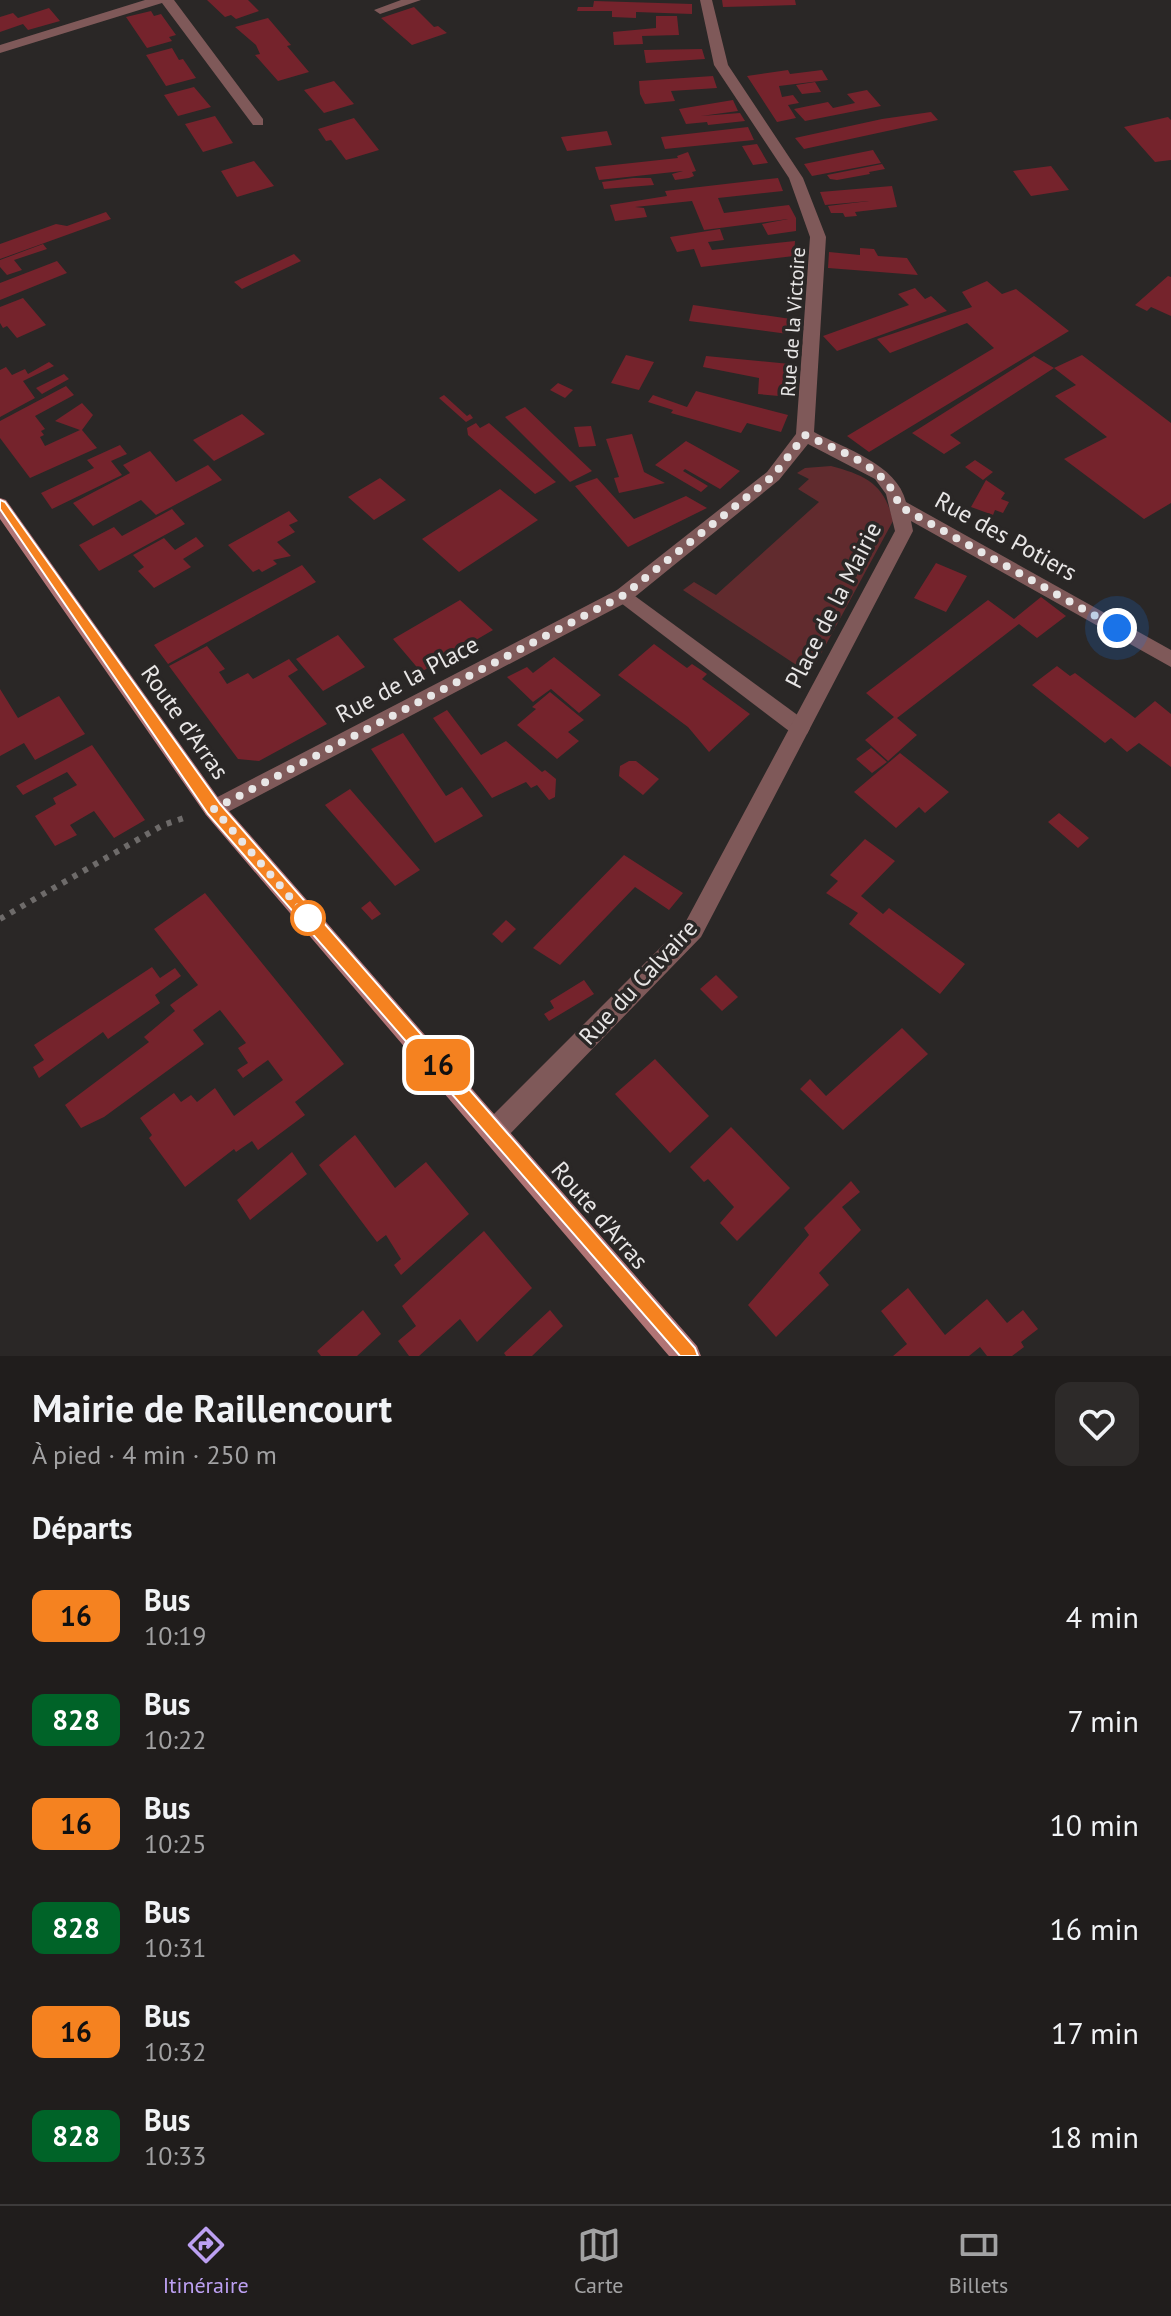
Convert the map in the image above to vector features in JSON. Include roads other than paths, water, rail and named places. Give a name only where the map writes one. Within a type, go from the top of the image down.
[{"type":"main road","name":"Route d'Arras","points":[[0,505],[214,809],[687,1356]]},
{"type":"street","points":[[0,49],[137,2],[158,0]]},
{"type":"street","points":[[167,0],[258,122]]},
{"type":"street","points":[[380,10],[415,0]]},
{"type":"street","name":"Rue de la Victoire","points":[[706,0],[721,65],[796,178],[818,237],[805,435]]},
{"type":"street","points":[[0,63],[51,48],[68,28]]},
{"type":"street","points":[[624,595],[773,476],[805,435]]},
{"type":"street","name":"Place de la Mairie","points":[[624,595],[800,728],[904,531],[895,492],[881,475],[805,435]]},
{"type":"street","name":"Rue des Potiers","points":[[899,506],[1171,659]]},
{"type":"street","name":"Rue de la Place","points":[[214,809],[624,595]]},
{"type":"street","name":"Rue du Calvaire","points":[[495,1131],[693,930],[800,728]]}]
